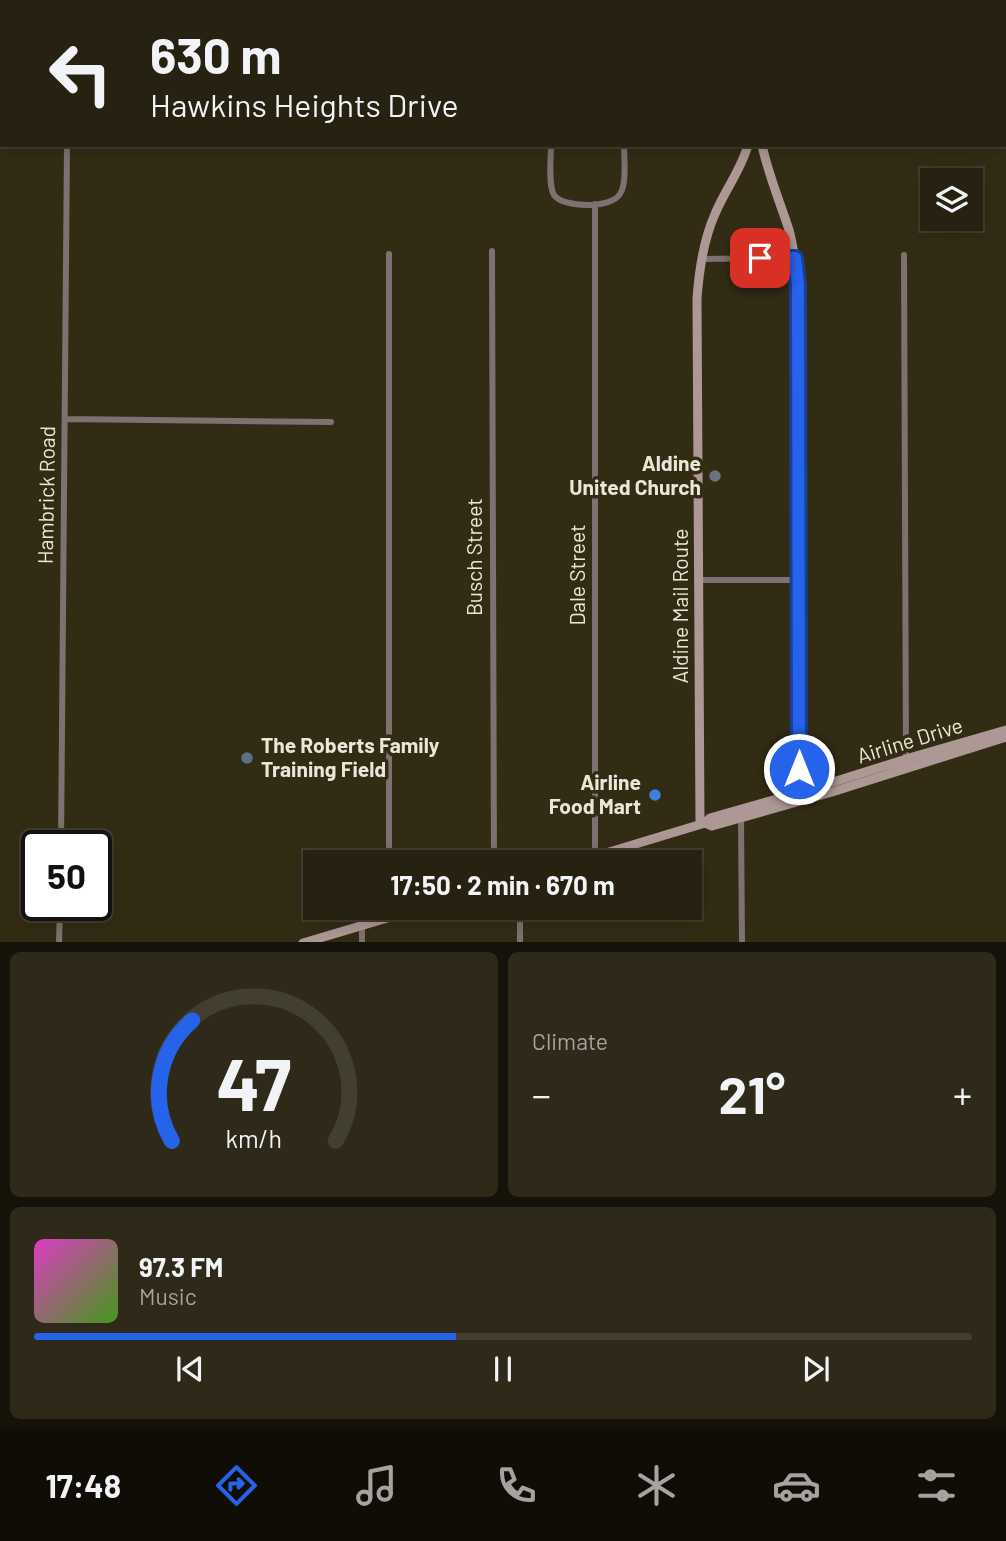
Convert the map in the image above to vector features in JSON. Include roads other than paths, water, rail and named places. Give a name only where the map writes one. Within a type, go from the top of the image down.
[{"type":"main road","name":"Aldine Mail Route","points":[[703,823],[697,299],[705,243],[715,213],[747,147]]},
{"type":"main road","points":[[763,147],[790,233],[795,258],[799,311],[799,797]]},
{"type":"main road","name":"Airline Drive","points":[[615,850],[703,823],[710,818],[799,797],[829,784],[906,759],[1006,730]]},
{"type":"main road","name":"Airline Drive","points":[[703,823],[712,826],[799,797],[1006,737]]},
{"type":"main road","points":[[799,769],[807,780],[829,784]]},
{"type":"main road","points":[[306,942],[373,920]]},
{"type":"street","name":"Hambrick Road","points":[[61,830],[68,147]]},
{"type":"street","points":[[551,147],[551,187],[556,197],[566,202],[595,204],[608,204],[622,192],[624,147]]},
{"type":"street","name":"Dale Street","points":[[595,204],[595,850]]},
{"type":"street","name":"Busch Street","points":[[492,251],[494,850]]},
{"type":"street","points":[[389,254],[389,850]]},
{"type":"street","points":[[904,255],[906,759]]},
{"type":"street","points":[[702,258],[795,258]]},
{"type":"street","points":[[66,419],[331,422]]},
{"type":"street","points":[[699,580],[799,580]]},
{"type":"street","points":[[741,817],[742,942]]},
{"type":"street","points":[[520,920],[520,942]]},
{"type":"street","points":[[60,921],[60,942]]},
{"type":"street","points":[[362,925],[362,942]]},
{"type":"place","name":"Aldine United Church","points":[[715,476]]},
{"type":"place","name":"The Roberts Family Training Field","points":[[247,758]]},
{"type":"place","name":"Airline Food Mart","points":[[655,795]]}]
